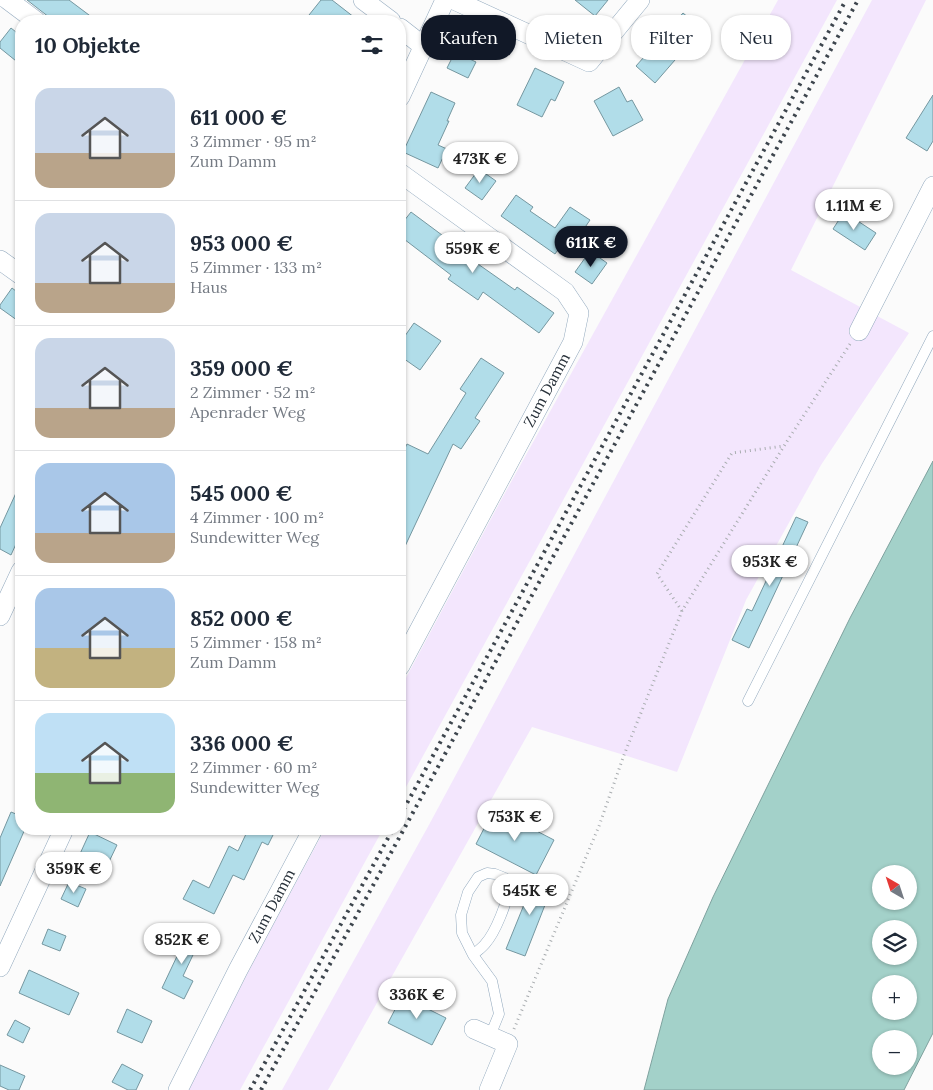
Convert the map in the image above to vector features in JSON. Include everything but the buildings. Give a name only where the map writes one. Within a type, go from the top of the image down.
[{"type":"street","points":[[8,0],[28,15]]},
{"type":"street","points":[[363,0],[383,15]]},
{"type":"street","points":[[438,15],[445,0]]},
{"type":"street","points":[[454,0],[590,62],[640,0]]},
{"type":"street","points":[[406,33],[421,44]]},
{"type":"street","points":[[406,83],[421,50]]},
{"type":"street","name":"Zum Damm","points":[[406,178],[565,292],[578,313],[573,342],[406,655]]},
{"type":"street","points":[[859,330],[933,186]]},
{"type":"street","points":[[0,260],[15,271]]},
{"type":"street","points":[[0,616],[15,584]]},
{"type":"street","points":[[0,967],[61,835]]},
{"type":"street","name":"Zum Damm","points":[[178,1090],[238,970],[310,835]]},
{"type":"street","points":[[482,1033],[508,1044],[489,1090]]},
{"type":"lane","points":[[748,702],[933,336]]},
{"type":"lane","points":[[473,955],[486,944],[499,921],[509,894],[510,886],[505,878],[495,874],[487,873],[478,877],[468,892],[461,915],[462,933],[473,955],[492,981],[499,1014],[482,1033]]},
{"type":"path","points":[[508,1044],[599,826],[624,755],[682,611],[784,446],[859,330]]},
{"type":"path","points":[[682,611],[657,574],[732,453],[784,446]]},
{"type":"shaded area","points":[[778,0],[837,0],[406,787],[406,678],[500,502],[745,60],[791,60],[791,15],[770,15]]},
{"type":"shaded area","points":[[872,0],[926,0],[791,270],[909,333],[821,465],[746,600],[677,772],[532,727],[328,1090],[282,1090],[430,823]]},
{"type":"shaded area","points":[[933,461],[933,1033],[917,1064],[917,1030],[872,1030],[872,1075],[912,1075],[904,1090],[644,1090],[668,999],[713,897],[850,618]]},
{"type":"shaded area","points":[[322,835],[380,835],[240,1090],[188,1090],[256,957]]},
{"type":"railway","points":[[406,805],[846,0]]},
{"type":"railway","points":[[406,825],[858,0]]},
{"type":"railway","points":[[250,1090],[390,835]]},
{"type":"railway","points":[[261,1090],[401,835]]}]
